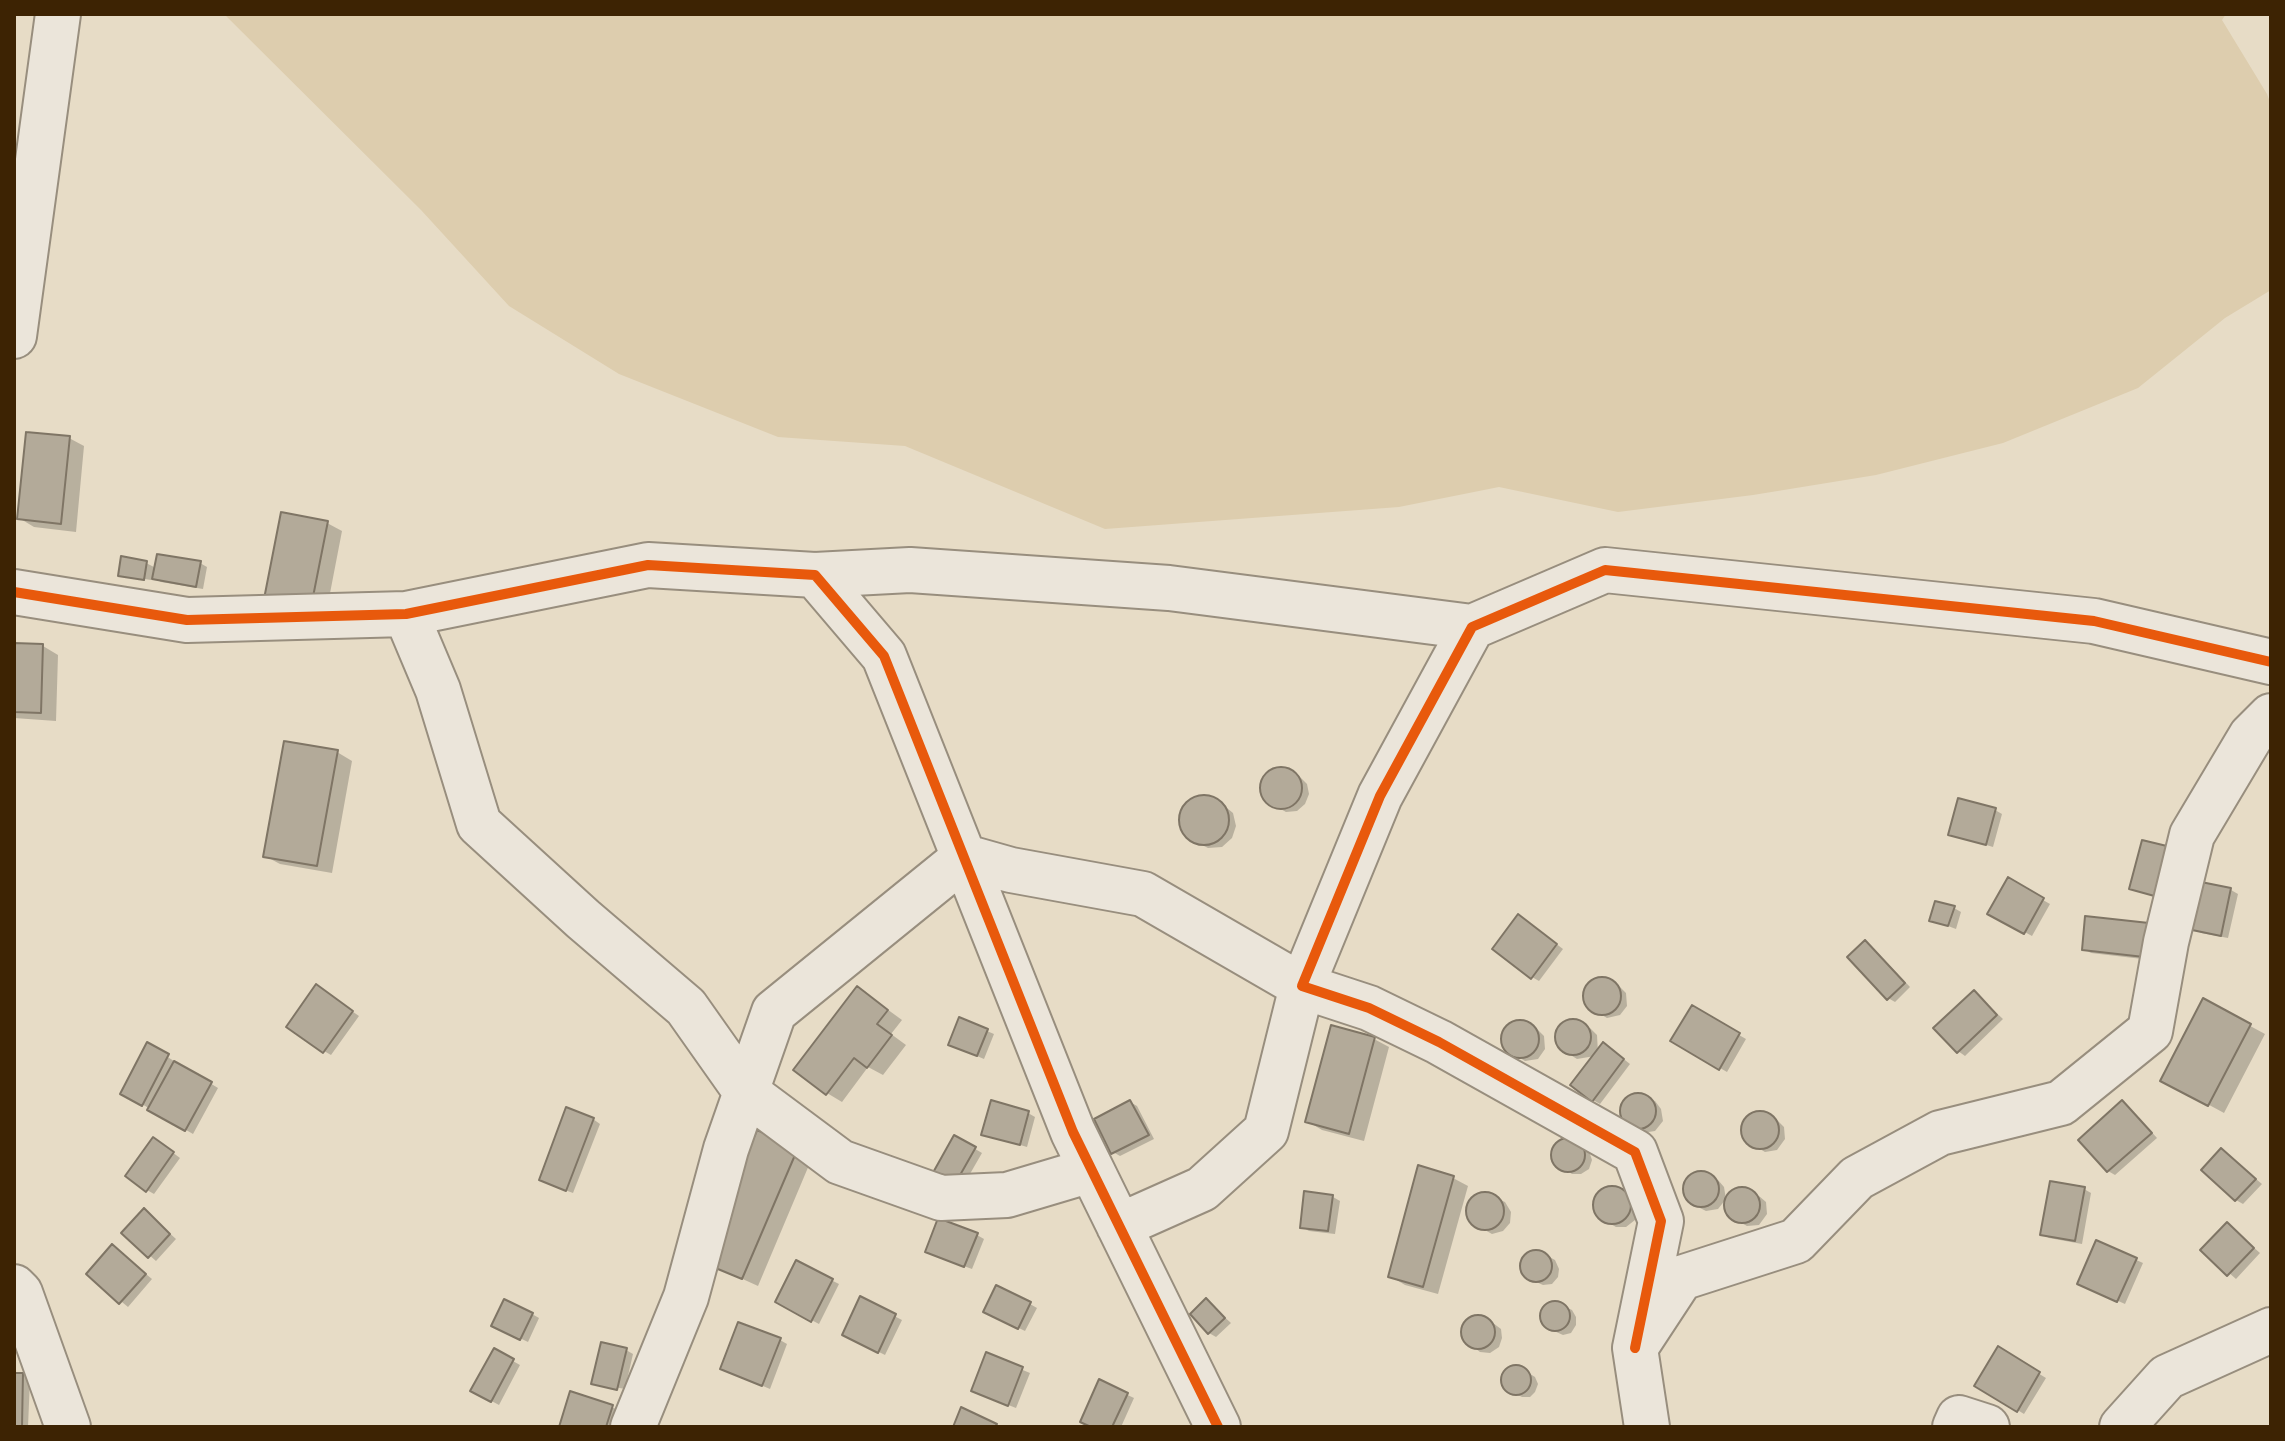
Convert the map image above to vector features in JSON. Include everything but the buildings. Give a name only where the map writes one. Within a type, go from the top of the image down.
[{"type":"street","points":[[14,336],[58,14]]},
{"type":"street","points":[[14,592],[187,620],[406,614],[648,565],[815,575],[910,570],[1169,588],[1472,627],[1605,570],[2094,621],[2271,662]]},
{"type":"street","points":[[815,575],[884,656],[1073,1132],[1218,1427]]},
{"type":"street","points":[[406,614],[438,690],[479,824],[686,1007],[746,1092],[840,1162],[941,1198],[1007,1195],[1091,1170]]},
{"type":"street","points":[[1119,1226],[1202,1189],[1266,1131],[1302,986],[1380,796],[1472,627]]},
{"type":"street","points":[[1635,1348],[1681,1278],[1796,1241],[1857,1178],[1940,1133],[2061,1103],[2150,1031],[2166,942],[2192,835],[2251,736],[2271,716]]},
{"type":"street","points":[[965,857],[1011,870],[1143,894],[1302,986],[1369,1008],[1439,1042],[1635,1152],[1661,1221],[1635,1348],[1647,1427]]},
{"type":"street","points":[[633,1427],[686,1297],[726,1149],[774,1012],[965,857]]},
{"type":"street","points":[[14,1287],[20,1293],[68,1427]]},
{"type":"street","points":[[2122,1427],[2167,1377],[2271,1330]]},
{"type":"street","points":[[1955,1427],[1959,1418],[1987,1427]]},
{"type":"shaded area","points":[[224,14],[2226,14],[2222,20],[2271,105],[2271,290],[2225,318],[2138,388],[2003,443],[1876,475],[1618,512],[1499,487],[1399,507],[1105,529],[905,446],[778,437],[619,374],[509,306],[421,210]]},
{"type":"cycle path","points":[[14,592],[187,620],[406,614],[648,565],[815,575],[884,656],[1073,1132],[1218,1427]]},
{"type":"cycle path","points":[[1635,1348],[1661,1221],[1635,1152],[1439,1042],[1369,1008],[1302,986],[1380,796],[1472,627],[1605,570],[2094,621],[2271,662]]}]
